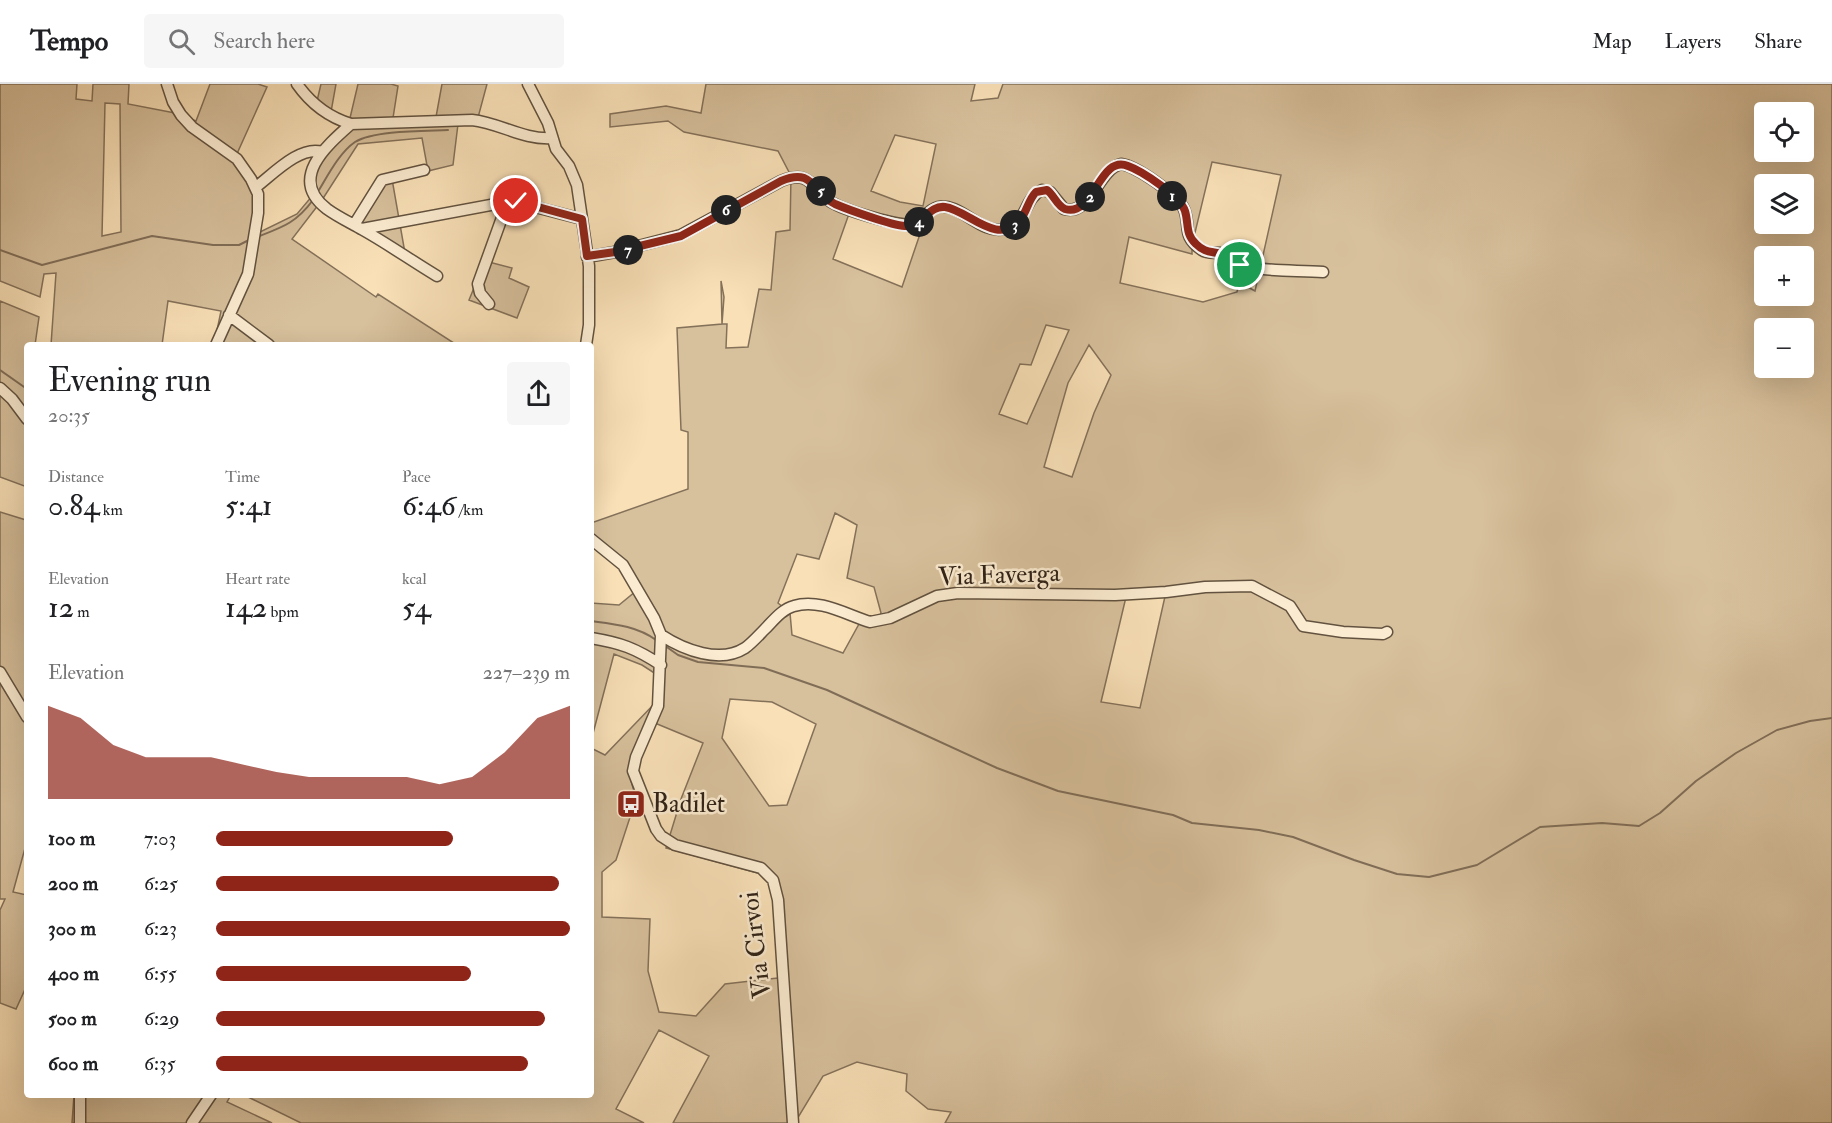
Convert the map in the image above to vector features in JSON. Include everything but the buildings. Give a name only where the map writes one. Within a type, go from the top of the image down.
[{"type":"street","points":[[167,84],[173,102],[181,115],[192,127],[237,159],[256,188],[258,204],[248,274],[217,342]]},
{"type":"street","points":[[297,84],[321,109],[351,124],[472,120],[482,121],[529,137],[552,138]]},
{"type":"street","points":[[528,84],[548,123],[552,138],[577,185],[587,256],[590,325],[587,342]]},
{"type":"street","points":[[351,124],[322,152],[313,168],[311,184],[313,191],[327,209],[437,276]]},
{"type":"street","points":[[256,188],[296,156],[310,150],[322,152]]},
{"type":"street","points":[[587,256],[624,250],[681,236],[781,181],[796,177],[811,182],[835,204],[899,225],[916,224],[931,211],[941,207],[952,209],[988,228],[1001,230],[1020,221],[1032,196],[1042,190],[1050,192],[1064,209],[1072,210],[1080,207],[1087,201],[1108,171],[1121,164],[1132,167],[1181,204],[1185,212],[1187,232],[1195,244],[1208,253],[1223,254],[1247,267],[1323,272]]},
{"type":"street","points":[[358,227],[382,180],[424,170]]},
{"type":"street","points":[[358,227],[508,201],[520,201],[582,219]]},
{"type":"street","points":[[489,304],[480,293],[478,284],[508,201]]},
{"type":"street","points":[[230,315],[265,342]]},
{"type":"street","points":[[0,388],[24,415]]},
{"type":"street","points":[[594,541],[623,565],[654,618],[661,635]]},
{"type":"street","name":"Via Faverga","points":[[661,635],[687,648],[724,656],[743,649],[782,612],[795,605],[832,608],[877,622],[927,600],[958,593],[1115,595],[1166,592],[1205,586],[1252,586],[1290,606],[1303,626],[1343,632],[1383,634],[1388,632]]},
{"type":"street","name":"Via Cirvoi","points":[[661,635],[658,706],[633,765],[635,778],[656,829],[667,842],[761,868],[773,880],[778,900],[793,1123]]},
{"type":"street","points":[[594,638],[622,643],[644,653],[661,665]]},
{"type":"street","points":[[0,672],[24,712]]},
{"type":"street","points":[[80,1098],[80,1123]]},
{"type":"street","points":[[192,1123],[209,1098]]},
{"type":"shaded area","points":[[0,84],[77,84],[76,99],[92,101],[93,84],[129,84],[128,104],[175,113],[196,121],[210,84],[258,84],[267,87],[236,156],[259,193],[258,233],[297,214],[313,195],[314,176],[319,161],[357,120],[350,118],[358,84],[398,86],[393,118],[436,117],[442,84],[487,84],[476,125],[458,124],[453,165],[428,171],[422,138],[358,144],[322,200],[292,239],[376,297],[378,294],[452,342],[215,342],[221,311],[168,301],[162,342],[51,342],[56,273],[44,274],[40,297],[0,281]],"holes":[[[105,103],[120,104],[121,232],[102,236]]]},
{"type":"shaded area","points":[[321,84],[336,84],[331,112],[317,101]]},
{"type":"shaded area","points":[[706,84],[975,84],[971,101],[998,98],[1003,84],[1832,84],[1832,1123],[945,1123],[951,1112],[928,1109],[906,1091],[907,1074],[857,1062],[823,1076],[797,1119],[798,1123],[673,1123],[709,1056],[659,1030],[616,1109],[644,1123],[301,1123],[250,1098],[594,1098],[594,750],[605,755],[657,701],[659,676],[642,665],[614,654],[594,730],[594,603],[619,605],[636,591],[623,567],[594,544],[594,522],[688,489],[688,432],[681,430],[677,328],[727,324],[726,348],[748,347],[759,289],[771,290],[776,232],[790,230],[791,176],[778,151],[684,132],[668,121],[610,127],[610,114],[666,106],[701,113]],"holes":[[[895,135],[936,144],[923,206],[900,202],[871,191]],[[1212,162],[1281,175],[1255,291],[1239,282],[1237,292],[1203,302],[1120,283],[1129,237],[1192,254],[1192,245]],[[850,211],[920,234],[902,287],[833,259]],[[1046,325],[1069,330],[1027,424],[999,414],[1020,364],[1031,365]],[[1089,345],[1111,375],[1094,413],[1072,477],[1044,467],[1068,383]],[[835,513],[857,525],[847,578],[874,587],[881,613],[874,626],[859,624],[843,653],[792,635],[790,613],[778,603],[797,554],[819,559]],[[1166,592],[1140,708],[1101,702],[1126,597]],[[730,699],[772,702],[816,724],[787,805],[769,806],[722,738]],[[650,721],[703,743],[681,799],[666,848],[776,878],[787,977],[725,984],[696,1016],[659,1012],[648,971],[650,919],[602,917],[602,872],[616,860],[636,799],[628,769]]]},
{"type":"shaded area","points":[[392,179],[405,253],[355,223],[382,182]]},
{"type":"shaded area","points":[[485,261],[512,268],[509,278],[529,287],[517,318],[469,300]]},
{"type":"shaded area","points":[[721,281],[724,297],[722,324]]},
{"type":"shaded area","points":[[0,301],[39,317],[35,342],[24,342],[24,486],[0,477]]},
{"type":"shaded area","points":[[0,512],[24,519],[24,852],[13,892],[24,894],[24,992],[16,1009],[0,1003],[0,910],[5,899],[0,899]]},
{"type":"shaded area","points":[[74,1098],[229,1098],[227,1102],[272,1123],[72,1123]]},
{"type":"waterway","points":[[319,190],[339,158],[355,142],[387,133],[448,130]]},
{"type":"waterway","points":[[257,237],[288,223],[301,214],[313,200]]},
{"type":"waterway","points":[[0,250],[42,265],[152,236],[213,245],[239,245],[249,240]]},
{"type":"waterway","points":[[0,370],[24,387]]},
{"type":"waterway","points":[[594,621],[633,629],[656,640]]},
{"type":"waterway","points":[[664,645],[678,655],[698,662],[764,668],[827,690],[997,768],[1058,791],[1173,815],[1192,823],[1259,830],[1293,837],[1397,874],[1429,877],[1477,865],[1540,827],[1602,823],[1639,826],[1660,813],[1696,781],[1736,753],[1777,730],[1832,718]]},
{"type":"place","name":"Badilet","points":[[631,804]]},
{"type":"route","points":[[516,201],[582,219],[587,256],[604,255],[681,236],[781,181],[796,177],[806,178],[835,204],[899,225],[911,226],[936,208],[947,207],[988,228],[1001,230],[1020,221],[1032,196],[1042,190],[1050,192],[1061,207],[1068,210],[1080,207],[1087,201],[1108,171],[1114,166],[1124,164],[1157,183],[1181,204],[1185,212],[1187,232],[1198,247],[1208,253],[1223,254],[1240,265]]}]
